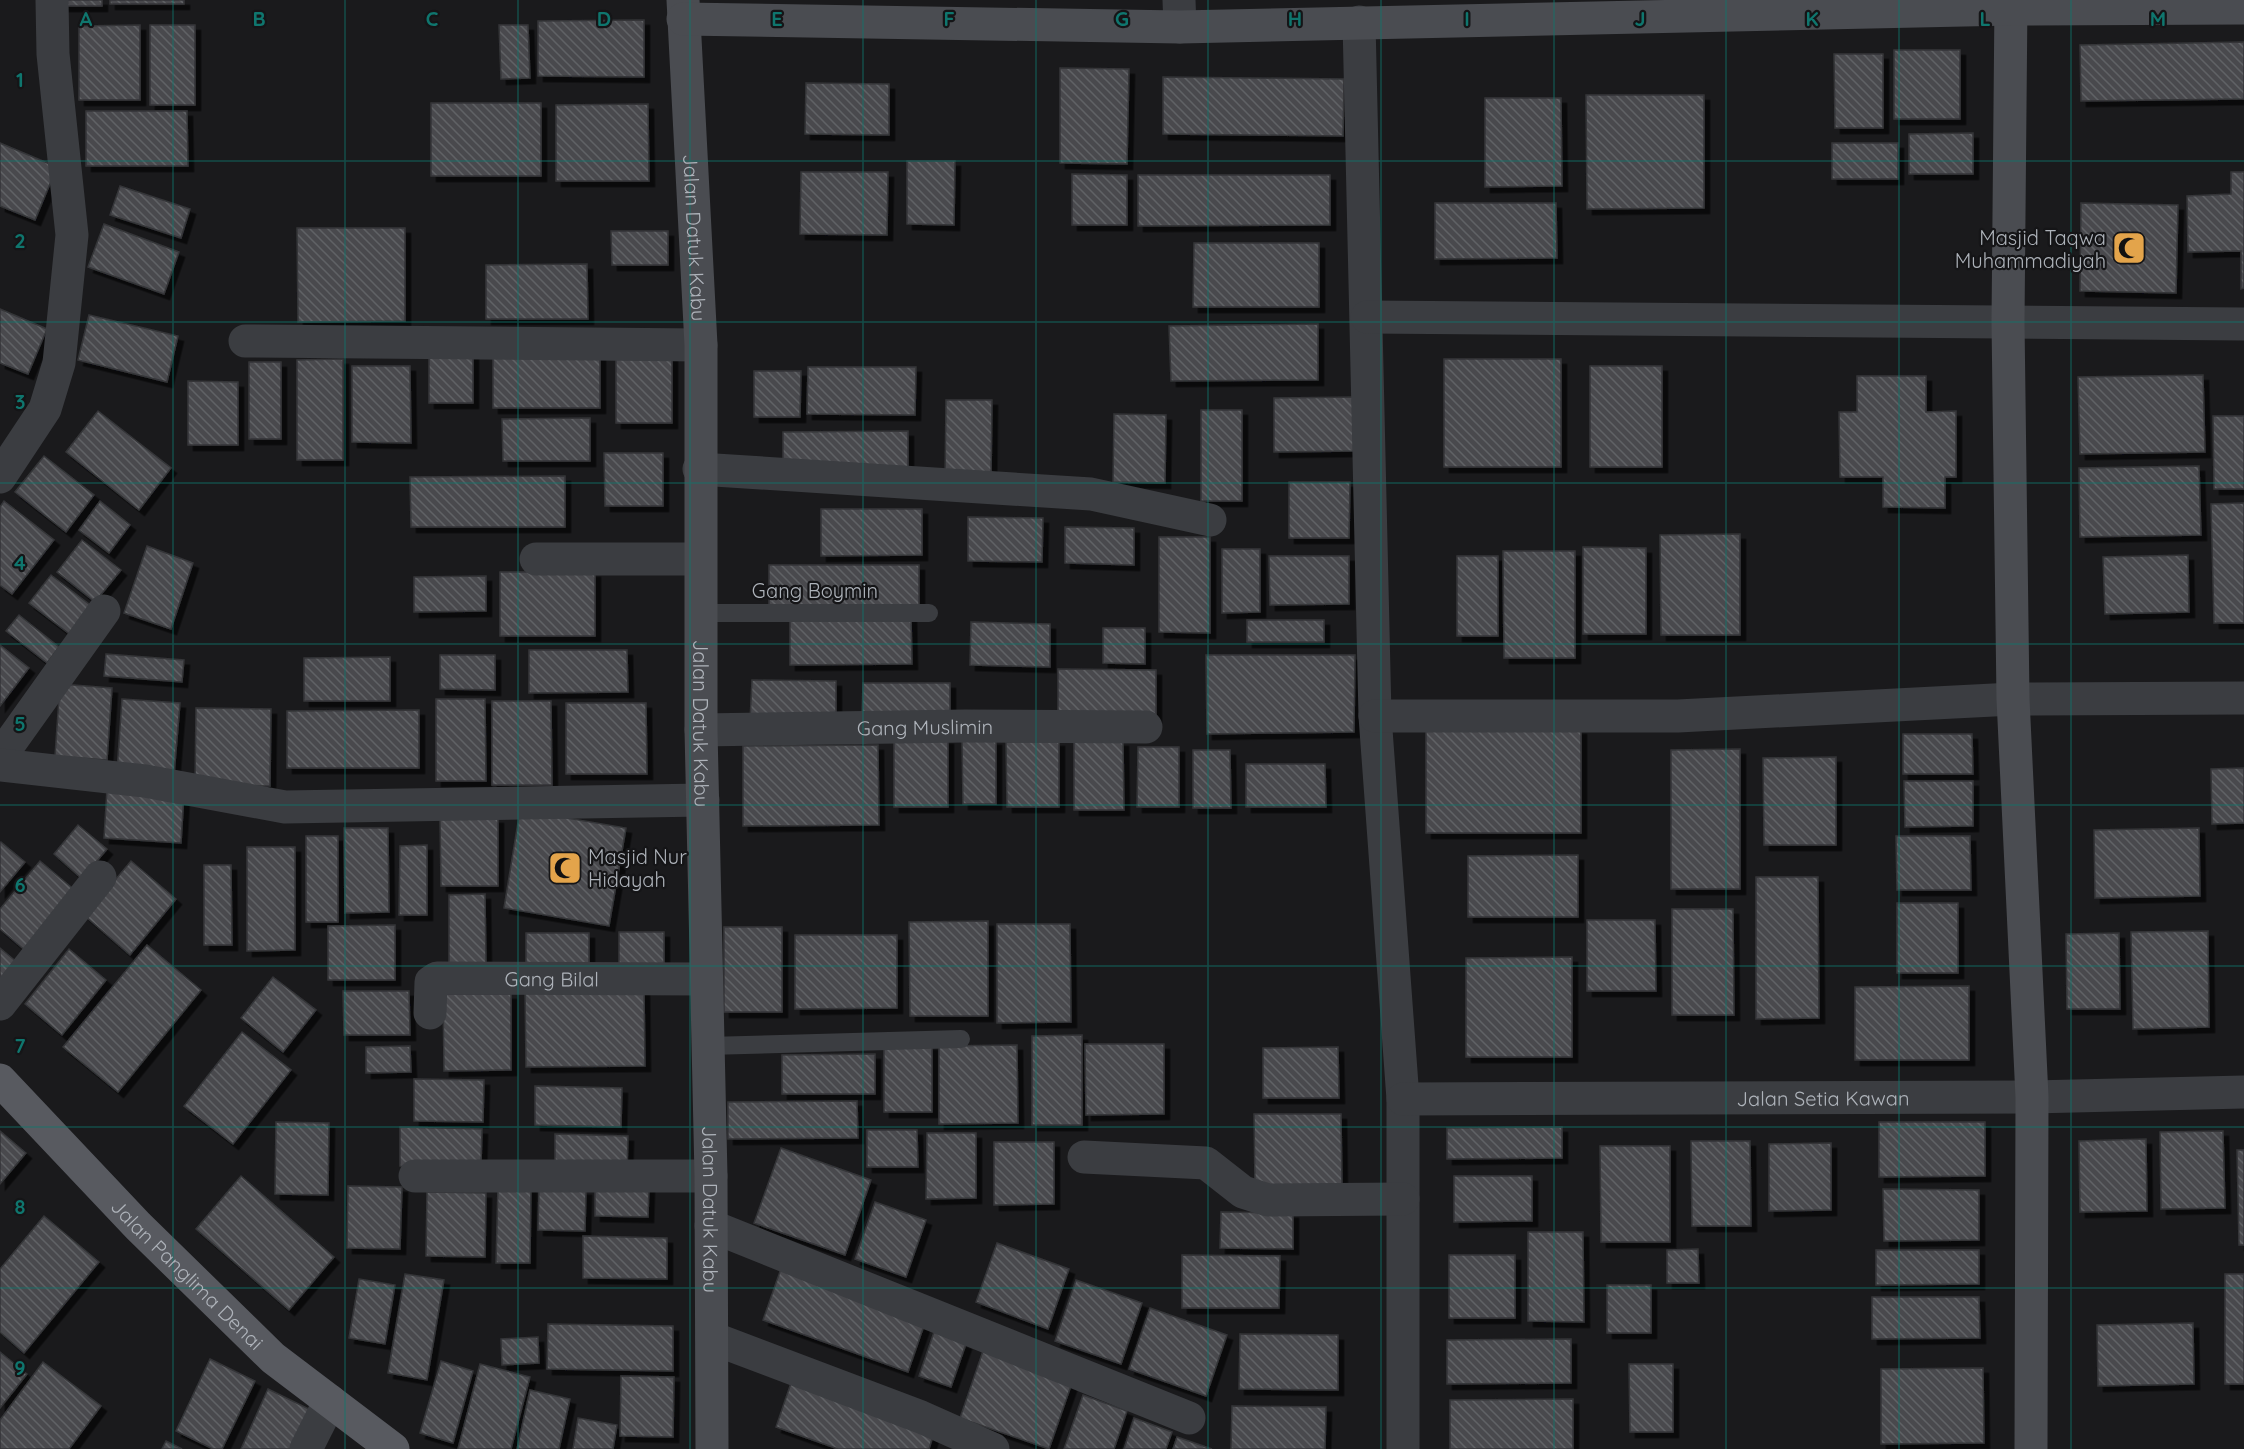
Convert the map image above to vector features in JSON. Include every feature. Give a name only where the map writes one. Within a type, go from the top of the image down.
[{"type":"main road","name":"Jalan Panglima Denai","points":[[0,1080],[138,1226],[273,1358],[393,1449]]},
{"type":"street","points":[[0,477],[45,409],[59,363],[72,235],[53,54],[52,0]]},
{"type":"street","points":[[2011,4],[2008,322],[2013,699],[2032,1097],[2031,1449]]},
{"type":"street","points":[[683,9],[1180,14],[1359,22],[1665,8],[2011,4],[2244,8]]},
{"type":"street","name":"Jalan Datuk Kabu","points":[[683,9],[700,345],[701,730],[711,1176],[712,1449]]},
{"type":"street","points":[[1359,22],[1375,716],[1403,1099],[1403,1449]]},
{"type":"street","points":[[1367,317],[2244,324]]},
{"type":"street","points":[[245,341],[700,345]]},
{"type":"street","points":[[699,469],[1091,494],[1210,520]]},
{"type":"street","points":[[536,559],[700,559]]},
{"type":"street","points":[[0,757],[104,611]]},
{"type":"street","points":[[1375,716],[1678,716],[2013,699],[2244,698]]},
{"type":"street","name":"Gang Muslimin","points":[[701,730],[965,726],[1146,727]]},
{"type":"street","points":[[0,765],[145,781],[285,807],[703,800]]},
{"type":"street","points":[[0,1004],[100,877]]},
{"type":"street","name":"Gang Bilal","points":[[430,1013],[431,982],[437,978],[705,979]]},
{"type":"street","name":"Jalan Setia Kawan","points":[[1403,1099],[2032,1097],[2244,1092]]},
{"type":"street","points":[[1084,1157],[1196,1161],[1215,1169],[1243,1192],[1268,1200],[1403,1199]]},
{"type":"street","points":[[415,1176],[711,1176]]},
{"type":"street","points":[[711,1226],[1189,1418]]},
{"type":"street","points":[[712,1338],[921,1417],[993,1449]]},
{"type":"street","points":[[306,1449],[330,1401]]},
{"type":"lane","name":"Gang Boymin","points":[[701,613],[929,613]]},
{"type":"lane","points":[[707,1046],[961,1039]]},
{"type":"building","points":[[63,0],[102,0],[102,6],[63,6]]},
{"type":"building","points":[[110,0],[184,0],[184,4],[110,4]]},
{"type":"building","points":[[644,20],[644,77],[538,76],[538,21]]},
{"type":"building","points":[[140,25],[140,100],[79,100],[79,26]]},
{"type":"building","points":[[150,25],[195,25],[195,105],[150,105]]},
{"type":"building","points":[[499,25],[528,25],[530,78],[501,79]]},
{"type":"building","points":[[2244,42],[2244,99],[2081,101],[2080,45]]},
{"type":"building","points":[[1894,50],[1960,50],[1960,119],[1894,119]]},
{"type":"building","points":[[1834,54],[1883,54],[1883,128],[1835,128]]},
{"type":"building","points":[[1060,68],[1129,69],[1127,164],[1060,163]]},
{"type":"building","points":[[1163,77],[1344,79],[1343,136],[1163,134]]},
{"type":"building","points":[[806,83],[889,84],[889,135],[805,134]]},
{"type":"building","points":[[1586,95],[1704,95],[1704,208],[1587,209]]},
{"type":"building","points":[[1485,98],[1561,98],[1562,186],[1485,187]]},
{"type":"building","points":[[431,103],[541,103],[541,176],[431,176]]},
{"type":"building","points":[[648,104],[649,181],[556,181],[556,105]]},
{"type":"building","points":[[86,111],[187,111],[188,166],[86,166]]},
{"type":"building","points":[[1973,133],[1973,174],[1909,174],[1909,134]]},
{"type":"building","points":[[0,143],[57,167],[35,220],[0,206]]},
{"type":"building","points":[[1832,143],[1898,143],[1898,179],[1832,179]]},
{"type":"building","points":[[907,161],[955,161],[954,225],[907,224]]},
{"type":"building","points":[[801,172],[888,172],[887,235],[800,234]]},
{"type":"building","points":[[2231,172],[2244,172],[2244,288],[2241,289],[2241,251],[2188,252],[2187,196],[2231,194]]},
{"type":"building","points":[[1072,174],[1127,175],[1127,225],[1072,225]]},
{"type":"building","points":[[1138,175],[1330,175],[1330,225],[1138,226]]},
{"type":"building","points":[[120,186],[190,209],[181,238],[110,215]]},
{"type":"building","points":[[1435,203],[1556,203],[1557,258],[1435,259]]},
{"type":"building","name":"Masjid Taqwa Muhammadiyah","points":[[2081,203],[2178,205],[2176,293],[2080,291]]},
{"type":"building","points":[[104,224],[179,252],[164,294],[88,267]]},
{"type":"building","points":[[297,228],[405,228],[405,321],[298,322]]},
{"type":"building","points":[[611,231],[668,231],[668,265],[612,265]]},
{"type":"building","points":[[1194,243],[1319,243],[1319,307],[1193,307]]},
{"type":"building","points":[[587,264],[588,319],[486,319],[486,265]]},
{"type":"building","points":[[0,309],[47,329],[28,374],[0,363]]},
{"type":"building","points":[[89,315],[178,336],[167,382],[78,360]]},
{"type":"building","points":[[1318,324],[1318,380],[1171,381],[1169,326]]},
{"type":"building","points":[[473,345],[473,403],[429,403],[429,346]]},
{"type":"building","points":[[616,353],[672,353],[672,423],[616,423]]},
{"type":"building","points":[[600,354],[600,408],[493,408],[493,355]]},
{"type":"building","points":[[343,359],[343,460],[297,460],[297,360]]},
{"type":"building","points":[[1444,359],[1561,359],[1561,467],[1444,467]]},
{"type":"building","points":[[249,362],[281,362],[281,439],[249,439]]},
{"type":"building","points":[[352,366],[410,366],[411,443],[352,442]]},
{"type":"building","points":[[1590,366],[1662,366],[1662,467],[1590,467]]},
{"type":"building","points":[[808,367],[916,367],[915,415],[807,414]]},
{"type":"building","points":[[754,371],[801,371],[800,417],[754,417]]},
{"type":"building","points":[[2203,375],[2205,452],[2080,454],[2078,377]]},
{"type":"building","points":[[1857,376],[1926,376],[1926,412],[1956,411],[1956,477],[1945,477],[1945,508],[1883,507],[1883,477],[1840,477],[1839,412],[1857,412]]},
{"type":"building","points":[[188,381],[238,382],[238,445],[188,445]]},
{"type":"building","points":[[1358,397],[1358,451],[1274,452],[1274,398]]},
{"type":"building","points":[[946,400],[992,400],[991,481],[945,481]]},
{"type":"building","points":[[1201,410],[1242,410],[1242,501],[1201,501]]},
{"type":"building","points":[[98,411],[171,468],[139,510],[66,452]]},
{"type":"building","points":[[1114,414],[1166,415],[1165,483],[1113,482]]},
{"type":"building","points":[[2213,416],[2244,416],[2244,489],[2214,489]]},
{"type":"building","points":[[590,418],[590,461],[503,461],[502,419]]},
{"type":"building","points":[[908,431],[908,468],[783,468],[783,432]]},
{"type":"building","points":[[604,453],[663,453],[663,506],[605,506]]},
{"type":"building","points":[[44,456],[94,495],[66,532],[15,492]]},
{"type":"building","points":[[2199,466],[2201,535],[2080,537],[2079,468]]},
{"type":"building","points":[[565,476],[565,527],[411,527],[410,477]]},
{"type":"building","points":[[1289,482],[1350,482],[1349,538],[1289,538]]},
{"type":"building","points":[[4,501],[54,540],[12,594],[0,585],[0,507]]},
{"type":"building","points":[[100,501],[130,525],[109,553],[79,530]]},
{"type":"building","points":[[2244,503],[2244,623],[2214,623],[2211,504]]},
{"type":"building","points":[[821,509],[922,509],[922,555],[821,556]]},
{"type":"building","points":[[968,517],[1043,518],[1042,562],[968,561]]},
{"type":"building","points":[[1065,527],[1134,528],[1134,565],[1065,563]]},
{"type":"building","points":[[1740,534],[1740,635],[1661,635],[1660,535]]},
{"type":"building","points":[[1159,537],[1210,537],[1210,633],[1159,632]]},
{"type":"building","points":[[82,540],[121,570],[95,602],[57,572]]},
{"type":"building","points":[[147,546],[193,563],[171,629],[124,613]]},
{"type":"building","points":[[1583,547],[1646,548],[1646,634],[1583,634]]},
{"type":"building","points":[[1222,549],[1260,549],[1260,612],[1222,613]]},
{"type":"building","points":[[1503,551],[1575,551],[1575,658],[1504,658]]},
{"type":"building","points":[[2188,555],[2189,612],[2105,614],[2103,557]]},
{"type":"building","points":[[1269,556],[1349,556],[1349,604],[1270,605]]},
{"type":"building","points":[[1457,556],[1498,556],[1498,636],[1457,636]]},
{"type":"building","points":[[769,565],[919,565],[919,609],[769,609]]},
{"type":"building","points":[[500,572],[595,572],[595,636],[500,636]]},
{"type":"building","points":[[51,575],[98,611],[76,639],[29,603]]},
{"type":"building","points":[[486,576],[486,611],[414,612],[414,577]]},
{"type":"building","points":[[19,615],[59,647],[47,663],[6,631]]},
{"type":"building","points":[[790,616],[911,616],[912,664],[790,665]]},
{"type":"building","points":[[1247,620],[1324,620],[1324,642],[1247,642]]},
{"type":"building","points":[[971,622],[1050,624],[1050,667],[970,665]]},
{"type":"building","points":[[1103,628],[1145,628],[1145,664],[1103,663]]},
{"type":"building","points":[[0,645],[29,668],[0,706]]},
{"type":"building","points":[[529,650],[627,650],[628,692],[529,693]]},
{"type":"building","points":[[106,654],[184,660],[182,682],[104,676]]},
{"type":"building","points":[[440,655],[495,655],[495,690],[440,689]]},
{"type":"building","points":[[1206,655],[1355,655],[1354,732],[1207,734]]},
{"type":"building","points":[[390,657],[390,701],[304,701],[304,658]]},
{"type":"building","points":[[1058,669],[1156,670],[1156,717],[1058,716]]},
{"type":"building","points":[[752,680],[836,681],[836,721],[750,721]]},
{"type":"building","points":[[863,683],[950,683],[950,713],[862,714]]},
{"type":"building","points":[[60,684],[112,688],[107,760],[55,756]]},
{"type":"building","points":[[122,699],[180,703],[174,775],[117,771]]},
{"type":"building","points":[[436,699],[485,699],[486,781],[436,781]]},
{"type":"building","points":[[492,701],[551,701],[552,785],[492,785]]},
{"type":"building","points":[[566,703],[646,703],[647,774],[566,774]]},
{"type":"building","points":[[196,708],[271,709],[270,786],[195,785]]},
{"type":"building","points":[[419,710],[419,768],[287,768],[287,711]]},
{"type":"building","points":[[1581,729],[1581,833],[1426,833],[1426,730]]},
{"type":"building","points":[[1903,734],[1972,734],[1973,774],[1903,774]]},
{"type":"building","points":[[894,739],[948,739],[948,807],[894,807]]},
{"type":"building","points":[[962,740],[996,740],[996,804],[963,804]]},
{"type":"building","points":[[1059,741],[1059,807],[1007,807],[1006,742]]},
{"type":"building","points":[[1074,741],[1123,741],[1124,810],[1074,810]]},
{"type":"building","points":[[878,745],[879,825],[743,826],[743,746]]},
{"type":"building","points":[[1138,747],[1179,747],[1179,807],[1137,807]]},
{"type":"building","points":[[1740,749],[1740,889],[1671,889],[1671,750]]},
{"type":"building","points":[[1193,750],[1230,750],[1231,808],[1193,808]]},
{"type":"building","points":[[1836,757],[1836,845],[1764,845],[1763,758]]},
{"type":"building","points":[[1246,764],[1325,764],[1326,807],[1246,807]]},
{"type":"building","points":[[2244,768],[2244,823],[2212,824],[2211,769]]},
{"type":"building","points":[[1904,781],[1973,781],[1973,826],[1905,827]]},
{"type":"building","points":[[107,789],[184,794],[181,843],[104,838]]},
{"type":"building","name":"Masjid Nur Hidayah","points":[[520,810],[626,828],[609,926],[504,908]]},
{"type":"building","points":[[440,818],[498,818],[498,886],[441,886]]},
{"type":"building","points":[[78,825],[107,849],[82,879],[54,854]]},
{"type":"building","points":[[344,828],[388,828],[389,912],[345,913]]},
{"type":"building","points":[[2199,828],[2200,896],[2095,898],[2094,830]]},
{"type":"building","points":[[306,836],[338,836],[338,922],[306,922]]},
{"type":"building","points":[[1896,836],[1970,836],[1971,890],[1897,890]]},
{"type":"building","points":[[0,843],[25,862],[0,892]]},
{"type":"building","points":[[427,845],[427,915],[399,915],[400,846]]},
{"type":"building","points":[[247,847],[295,847],[295,950],[247,951]]},
{"type":"building","points":[[1578,855],[1578,917],[1468,917],[1468,856]]},
{"type":"building","points":[[40,861],[77,892],[27,952],[0,929],[0,909]]},
{"type":"building","points":[[131,861],[176,899],[130,955],[85,916]]},
{"type":"building","points":[[204,865],[231,865],[232,945],[204,945]]},
{"type":"building","points":[[1756,877],[1818,877],[1819,1018],[1756,1019]]},
{"type":"building","points":[[485,894],[486,965],[449,965],[449,895]]},
{"type":"building","points":[[1897,903],[1958,903],[1958,973],[1897,973]]},
{"type":"building","points":[[1672,909],[1733,909],[1734,1015],[1672,1015]]},
{"type":"building","points":[[1587,920],[1655,920],[1656,991],[1587,991]]},
{"type":"building","points":[[988,921],[988,1016],[910,1016],[909,922]]},
{"type":"building","points":[[997,924],[1070,924],[1071,1022],[997,1023]]},
{"type":"building","points":[[395,925],[395,980],[328,980],[328,926]]},
{"type":"building","points":[[724,927],[782,927],[782,1012],[724,1012]]},
{"type":"building","points":[[2208,931],[2209,1027],[2133,1029],[2131,932]]},
{"type":"building","points":[[619,932],[664,932],[664,966],[619,967]]},
{"type":"building","points":[[526,933],[589,933],[589,967],[526,968]]},
{"type":"building","points":[[2119,933],[2120,1009],[2067,1009],[2066,934]]},
{"type":"building","points":[[795,935],[897,935],[897,1008],[795,1009]]},
{"type":"building","points":[[147,945],[201,990],[118,1092],[63,1047]]},
{"type":"building","points":[[0,948],[25,969],[0,998]]},
{"type":"building","points":[[69,949],[106,980],[62,1035],[25,1004]]},
{"type":"building","points":[[1572,957],[1572,1057],[1466,1057],[1466,958]]},
{"type":"building","points":[[273,977],[316,1010],[283,1052],[241,1018]]},
{"type":"building","points":[[1969,986],[1969,1060],[1855,1060],[1855,987]]},
{"type":"building","points":[[525,987],[644,987],[645,1066],[526,1067]]},
{"type":"building","points":[[343,991],[409,991],[410,1035],[344,1035]]},
{"type":"building","points":[[443,994],[511,994],[511,1070],[444,1071]]},
{"type":"building","points":[[242,1032],[291,1070],[233,1144],[184,1106]]},
{"type":"building","points":[[1082,1035],[1082,1125],[1032,1125],[1032,1036]]},
{"type":"building","points":[[1085,1044],[1164,1044],[1164,1114],[1086,1115]]},
{"type":"building","points":[[884,1045],[932,1045],[932,1112],[884,1112]]},
{"type":"building","points":[[1017,1045],[1018,1123],[939,1124],[939,1046]]},
{"type":"building","points":[[410,1046],[411,1072],[366,1073],[366,1047]]},
{"type":"building","points":[[1338,1047],[1339,1098],[1263,1098],[1263,1048]]},
{"type":"building","points":[[875,1054],[875,1094],[782,1094],[782,1055]]},
{"type":"building","points":[[414,1079],[484,1080],[483,1122],[414,1121]]},
{"type":"building","points":[[535,1086],[622,1088],[621,1127],[535,1125]]},
{"type":"building","points":[[857,1101],[858,1138],[728,1139],[728,1102]]},
{"type":"building","points":[[1254,1114],[1341,1114],[1342,1187],[1255,1187]]},
{"type":"building","points":[[276,1122],[329,1123],[328,1195],[275,1194]]},
{"type":"building","points":[[1879,1122],[1985,1122],[1985,1176],[1879,1177]]},
{"type":"building","points":[[400,1127],[482,1129],[481,1167],[400,1166]]},
{"type":"building","points":[[1562,1127],[1562,1158],[1447,1159],[1447,1128]]},
{"type":"building","points":[[867,1130],[917,1130],[918,1167],[867,1167]]},
{"type":"building","points":[[0,1131],[26,1153],[0,1184]]},
{"type":"building","points":[[2223,1131],[2225,1208],[2161,1209],[2160,1132]]},
{"type":"building","points":[[927,1133],[976,1133],[976,1198],[926,1199]]},
{"type":"building","points":[[555,1134],[628,1136],[627,1172],[555,1171]]},
{"type":"building","points":[[2146,1139],[2147,1211],[2080,1212],[2079,1141]]},
{"type":"building","points":[[1691,1141],[1750,1141],[1751,1226],[1692,1226]]},
{"type":"building","points":[[994,1142],[1054,1142],[1054,1204],[994,1205]]},
{"type":"building","points":[[1831,1143],[1831,1210],[1769,1211],[1769,1144]]},
{"type":"building","points":[[1600,1146],[1670,1146],[1670,1242],[1601,1242]]},
{"type":"building","points":[[781,1148],[871,1180],[845,1255],[754,1223]]},
{"type":"building","points":[[2237,1150],[2244,1150],[2244,1245],[2239,1245]]},
{"type":"building","points":[[241,1176],[334,1257],[289,1310],[196,1229]]},
{"type":"building","points":[[1454,1176],[1532,1176],[1532,1221],[1454,1222]]},
{"type":"building","points":[[595,1184],[649,1185],[648,1217],[595,1216]]},
{"type":"building","points":[[498,1185],[531,1185],[530,1263],[496,1263]]},
{"type":"building","points":[[348,1186],[402,1187],[400,1249],[347,1248]]},
{"type":"building","points":[[539,1189],[586,1190],[585,1231],[538,1230]]},
{"type":"building","points":[[1883,1189],[1979,1190],[1979,1240],[1884,1241]]},
{"type":"building","points":[[427,1192],[486,1193],[485,1257],[426,1256]]},
{"type":"building","points":[[875,1202],[926,1220],[906,1277],[855,1259]]},
{"type":"building","points":[[1221,1212],[1293,1213],[1293,1249],[1220,1248]]},
{"type":"building","points":[[44,1216],[99,1262],[24,1353],[0,1332],[0,1269]]},
{"type":"building","points":[[1528,1232],[1583,1232],[1584,1322],[1528,1321]]},
{"type":"building","points":[[583,1236],[667,1238],[667,1279],[583,1278]]},
{"type":"building","points":[[997,1243],[1069,1269],[1048,1329],[976,1302]]},
{"type":"building","points":[[1698,1249],[1699,1283],[1667,1283],[1667,1250]]},
{"type":"building","points":[[1876,1250],[1979,1250],[1979,1284],[1876,1285]]},
{"type":"building","points":[[1182,1255],[1280,1256],[1279,1308],[1182,1308]]},
{"type":"building","points":[[1449,1255],[1515,1255],[1515,1318],[1449,1318]]},
{"type":"building","points":[[783,1263],[928,1314],[908,1372],[763,1320]]},
{"type":"building","points":[[405,1274],[444,1280],[427,1380],[388,1373]]},
{"type":"building","points":[[2225,1274],[2244,1274],[2244,1384],[2225,1384]]},
{"type":"building","points":[[359,1279],[395,1285],[385,1344],[349,1338]]},
{"type":"building","points":[[1076,1280],[1142,1303],[1121,1364],[1055,1341]]},
{"type":"building","points":[[1607,1285],[1651,1285],[1651,1333],[1607,1333]]},
{"type":"building","points":[[1872,1297],[1979,1297],[1980,1338],[1872,1339]]},
{"type":"building","points":[[1150,1308],[1227,1335],[1206,1396],[1129,1369]]},
{"type":"building","points":[[2193,1323],[2194,1384],[2098,1386],[2097,1325]]},
{"type":"building","points":[[548,1324],[673,1326],[673,1371],[547,1369]]},
{"type":"building","points":[[934,1332],[966,1344],[951,1387],[919,1376]]},
{"type":"building","points":[[1240,1334],[1338,1335],[1338,1390],[1239,1389]]},
{"type":"building","points":[[538,1337],[539,1363],[502,1365],[501,1339]]},
{"type":"building","points":[[1571,1339],[1571,1383],[1447,1384],[1447,1340]]},
{"type":"building","points":[[983,1351],[1072,1383],[1049,1449],[960,1418]]},
{"type":"building","points":[[0,1352],[27,1374],[0,1408]]},
{"type":"building","points":[[210,1359],[255,1381],[222,1449],[213,1449],[176,1431]]},
{"type":"building","points":[[441,1361],[473,1371],[453,1443],[420,1433]]},
{"type":"building","points":[[43,1362],[101,1406],[69,1449],[0,1449],[0,1420]]},
{"type":"building","points":[[480,1364],[530,1377],[511,1449],[458,1449]]},
{"type":"building","points":[[1629,1364],[1673,1364],[1673,1432],[1630,1432]]},
{"type":"building","points":[[1983,1368],[1984,1443],[1881,1444],[1881,1369]]},
{"type":"building","points":[[621,1376],[674,1377],[673,1437],[620,1436]]},
{"type":"building","points":[[791,1383],[934,1433],[929,1449],[838,1449],[776,1427]]},
{"type":"building","points":[[268,1389],[313,1411],[295,1449],[241,1449]]},
{"type":"building","points":[[530,1390],[570,1399],[559,1449],[517,1449]]},
{"type":"building","points":[[1083,1395],[1127,1411],[1114,1449],[1064,1449]]},
{"type":"building","points":[[1573,1399],[1573,1449],[1450,1449],[1450,1400]]},
{"type":"building","points":[[1232,1406],[1326,1407],[1325,1449],[1231,1449]]},
{"type":"building","points":[[578,1418],[617,1425],[613,1449],[573,1449]]},
{"type":"building","points":[[1134,1418],[1172,1432],[1166,1449],[1124,1449]]},
{"type":"building","points":[[1177,1437],[1212,1449],[1173,1449]]},
{"type":"building","points":[[166,1441],[182,1449],[162,1449]]},
{"type":"place","name":"Masjid Taqwa Muhammadiyah","points":[[2129,248]]},
{"type":"place","name":"Masjid Nur Hidayah","points":[[565,868]]}]
